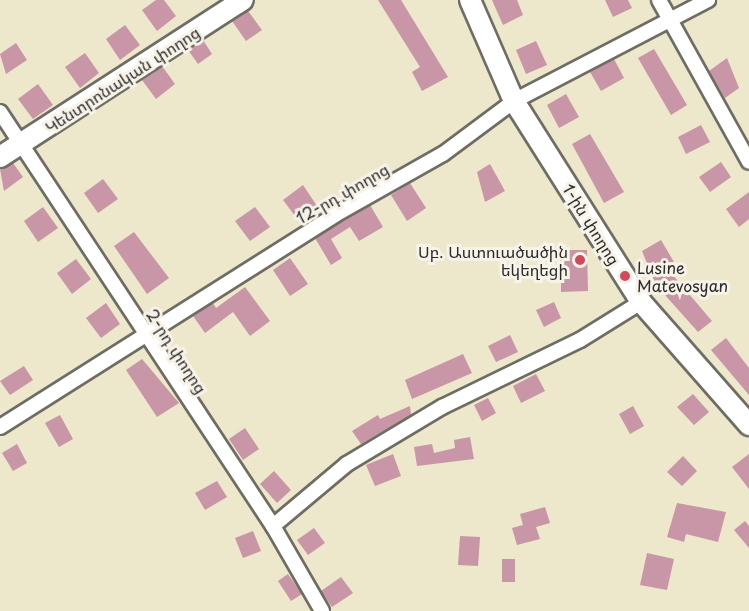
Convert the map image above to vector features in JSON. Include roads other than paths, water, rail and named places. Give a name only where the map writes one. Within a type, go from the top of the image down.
[{"type":"main road","name":"Կենտրոնական փողոց","points":[[0,157],[243,0]]},
{"type":"main road","name":"1-ին փողոց","points":[[470,0],[514,101],[641,302],[749,425]]},
{"type":"street","points":[[660,0],[668,20],[749,162]]},
{"type":"street","name":"12-րդ փողոց","points":[[0,427],[146,334],[443,154],[514,101],[708,0]]},
{"type":"street","name":"2-րդ փողոց","points":[[0,112],[273,526],[322,611]]},
{"type":"street","points":[[273,526],[347,464],[442,407],[580,340],[641,302]]},
{"type":"place","name":"Սբ. Աստուածածին եկեղեցի","points":[[580,260]]},
{"type":"place","name":"Lusine Matevosyan","points":[[625,276]]}]
